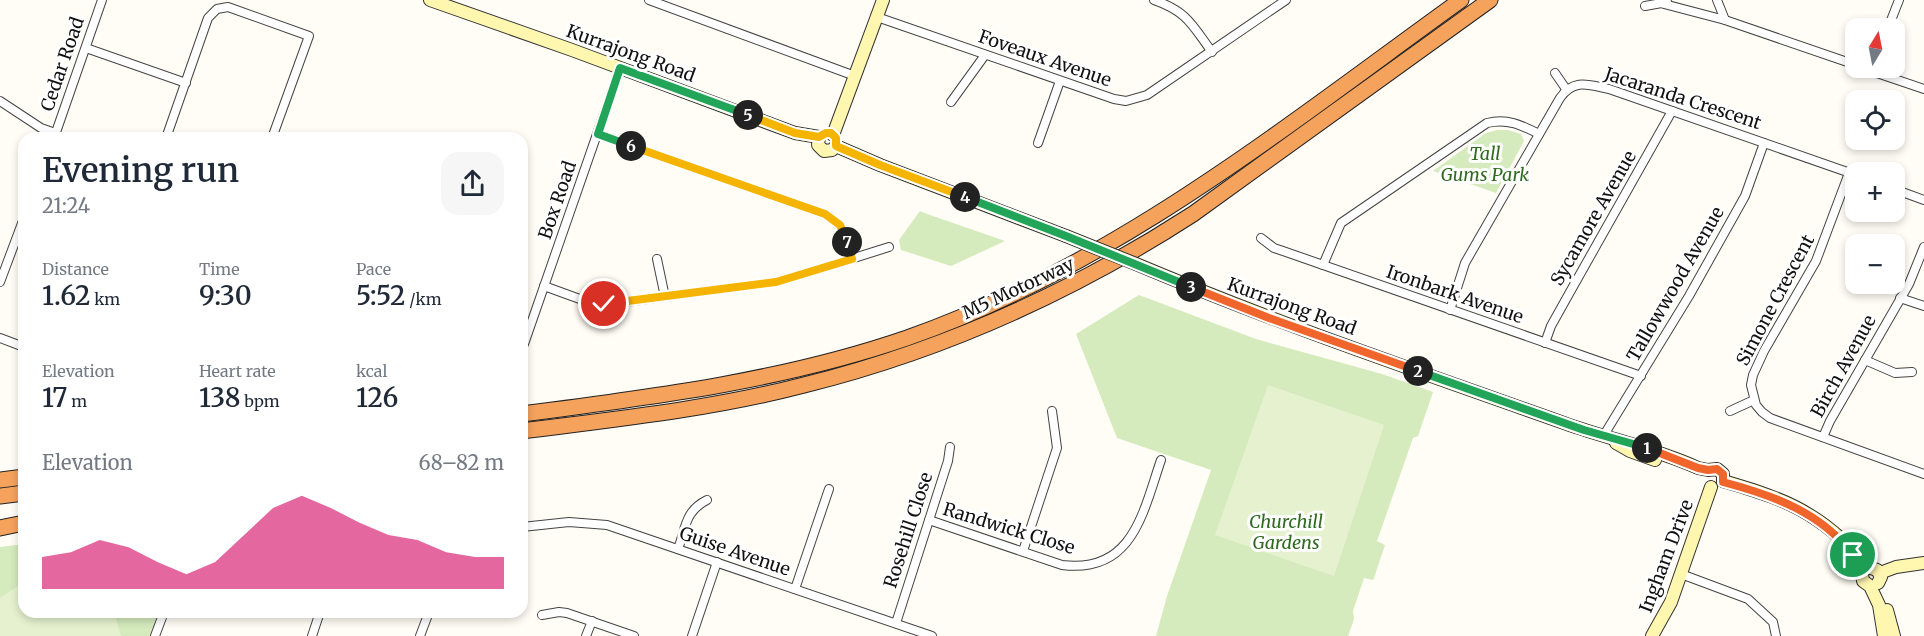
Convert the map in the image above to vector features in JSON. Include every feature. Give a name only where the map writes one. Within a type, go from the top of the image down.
[{"type":"highway","name":"M5 Motorway","points":[[528,413],[693,390],[800,369],[910,337],[997,302],[1101,249],[1210,180],[1461,0]]},
{"type":"highway","name":"M5 Motorway","points":[[528,429],[710,405],[803,386],[897,359],[994,323],[1090,276],[1173,227],[1232,188],[1490,0]]},
{"type":"highway","points":[[0,480],[18,478]]},
{"type":"highway","points":[[0,496],[18,494]]},
{"type":"highway","points":[[0,526],[18,522]]},
{"type":"main road","name":"Kurrajong Road","points":[[430,0],[795,133],[819,137],[818,145],[824,151],[832,150],[835,140],[880,165],[1066,236],[1269,318],[1605,437],[1633,443],[1708,479],[1715,468],[1723,474],[1723,482]]},
{"type":"main road","points":[[835,140],[855,76],[883,0]]},
{"type":"main road","points":[[1708,479],[1719,486],[1723,482],[1792,505],[1811,515],[1829,529],[1872,577],[1894,636]]},
{"type":"main road","name":"Ingham Drive","points":[[1652,636],[1671,602],[1681,574],[1708,479]]},
{"type":"main road","points":[[1872,577],[1896,567],[1924,563]]},
{"type":"main road","points":[[1872,577],[1881,610],[1884,636]]},
{"type":"street","name":"Cedar Road","points":[[56,132],[102,0]]},
{"type":"street","points":[[649,0],[855,76]]},
{"type":"street","points":[[1154,0],[1170,6],[1185,16],[1212,52]]},
{"type":"street","name":"Foveaux Avenue","points":[[877,17],[1060,81],[1126,101],[1147,95],[1286,0]]},
{"type":"street","points":[[1717,0],[1725,20]]},
{"type":"street","points":[[1892,18],[1899,0]]},
{"type":"street","points":[[1644,6],[1667,2],[1845,61]]},
{"type":"street","points":[[168,132],[215,4],[309,36],[274,132]]},
{"type":"street","points":[[86,48],[186,83]]},
{"type":"street","points":[[951,102],[985,55]]},
{"type":"street","name":"Box Road","points":[[528,332],[620,68]]},
{"type":"street","points":[[1450,310],[1466,263],[1566,89],[1556,73]]},
{"type":"street","points":[[1895,78],[1924,90]]},
{"type":"street","points":[[1038,143],[1060,81]]},
{"type":"street","name":"Jacaranda Crescent","points":[[1566,89],[1583,84],[1609,88],[1845,172]]},
{"type":"street","points":[[0,101],[49,132]]},
{"type":"street","name":"Sycamore Avenue","points":[[1545,343],[1551,326],[1672,111]]},
{"type":"street","points":[[1323,265],[1341,223],[1488,123],[1497,120],[1509,121],[1539,134]]},
{"type":"street","points":[[598,134],[829,216],[842,228],[852,259]]},
{"type":"street","name":"Tallowwood Avenue","points":[[1605,437],[1607,430],[1689,296],[1745,196],[1764,143]]},
{"type":"street","name":"Simone Crescent","points":[[1754,400],[1751,385],[1753,375],[1764,351],[1816,261],[1845,191]]},
{"type":"street","points":[[1905,193],[1924,200]]},
{"type":"street","points":[[0,282],[18,234]]},
{"type":"street","name":"Ironbark Avenue","points":[[1261,238],[1274,248],[1641,376]]},
{"type":"street","points":[[544,286],[599,304],[618,303],[776,282],[889,247]]},
{"type":"street","name":"Birch Avenue","points":[[1823,437],[1910,284],[1924,247]]},
{"type":"street","points":[[657,259],[665,297]]},
{"type":"street","points":[[1900,298],[1924,306]]},
{"type":"street","points":[[0,338],[18,345]]},
{"type":"street","points":[[1865,360],[1895,372],[1912,372]]},
{"type":"street","points":[[1730,411],[1754,400],[1762,412],[1770,418],[1924,474]]},
{"type":"street","points":[[1023,551],[1057,448],[1052,411]]},
{"type":"street","name":"Rosehill Close","points":[[896,623],[948,461],[950,447]]},
{"type":"street","name":"Randwick Close","points":[[929,520],[1062,565],[1093,564],[1114,555],[1131,539],[1161,460]]},
{"type":"street","points":[[795,589],[829,489]]},
{"type":"street","points":[[678,549],[691,512],[695,506],[707,500]]},
{"type":"street","name":"Guise Avenue","points":[[528,526],[569,522],[607,525],[932,636]]},
{"type":"street","points":[[692,636],[717,562]]},
{"type":"street","points":[[1681,574],[1748,599],[1773,622],[1776,636]]},
{"type":"street","points":[[542,615],[559,612],[634,636]]},
{"type":"street","points":[[155,636],[162,618]]},
{"type":"street","points":[[312,636],[318,618]]},
{"type":"street","points":[[420,636],[427,618]]},
{"type":"street","points":[[586,636],[592,621]]},
{"type":"green space","name":"Tall Gums Park","points":[[1508,130],[1521,134],[1524,141],[1496,193],[1433,171],[1486,133]]},
{"type":"green space","points":[[920,211],[1005,241],[951,266],[901,250],[899,240]]},
{"type":"green space","name":"Churchill Gardens","points":[[1139,295],[1256,339],[1382,374],[1433,392],[1418,436],[1413,438],[1377,541],[1385,545],[1374,578],[1373,580],[1364,578],[1353,611],[1354,619],[1348,636],[1156,636],[1167,596],[1211,470],[1117,438],[1076,334]]},
{"type":"green space","points":[[1268,385],[1384,425],[1334,576],[1215,535]]},
{"type":"green space","points":[[18,545],[18,618],[157,618],[151,636],[0,636],[0,547]]},
{"type":"green space","points":[[18,586],[18,618],[116,618],[121,636],[0,636],[0,598]]},
{"type":"route","points":[[604,304],[776,282],[852,259],[842,228],[825,214],[598,134],[620,68],[795,133],[819,137],[831,133],[836,138],[836,146],[880,165],[1066,236],[1269,318],[1584,430],[1633,443],[1698,468],[1720,470],[1724,477],[1723,482],[1773,497],[1811,515],[1829,529],[1853,555]]}]
